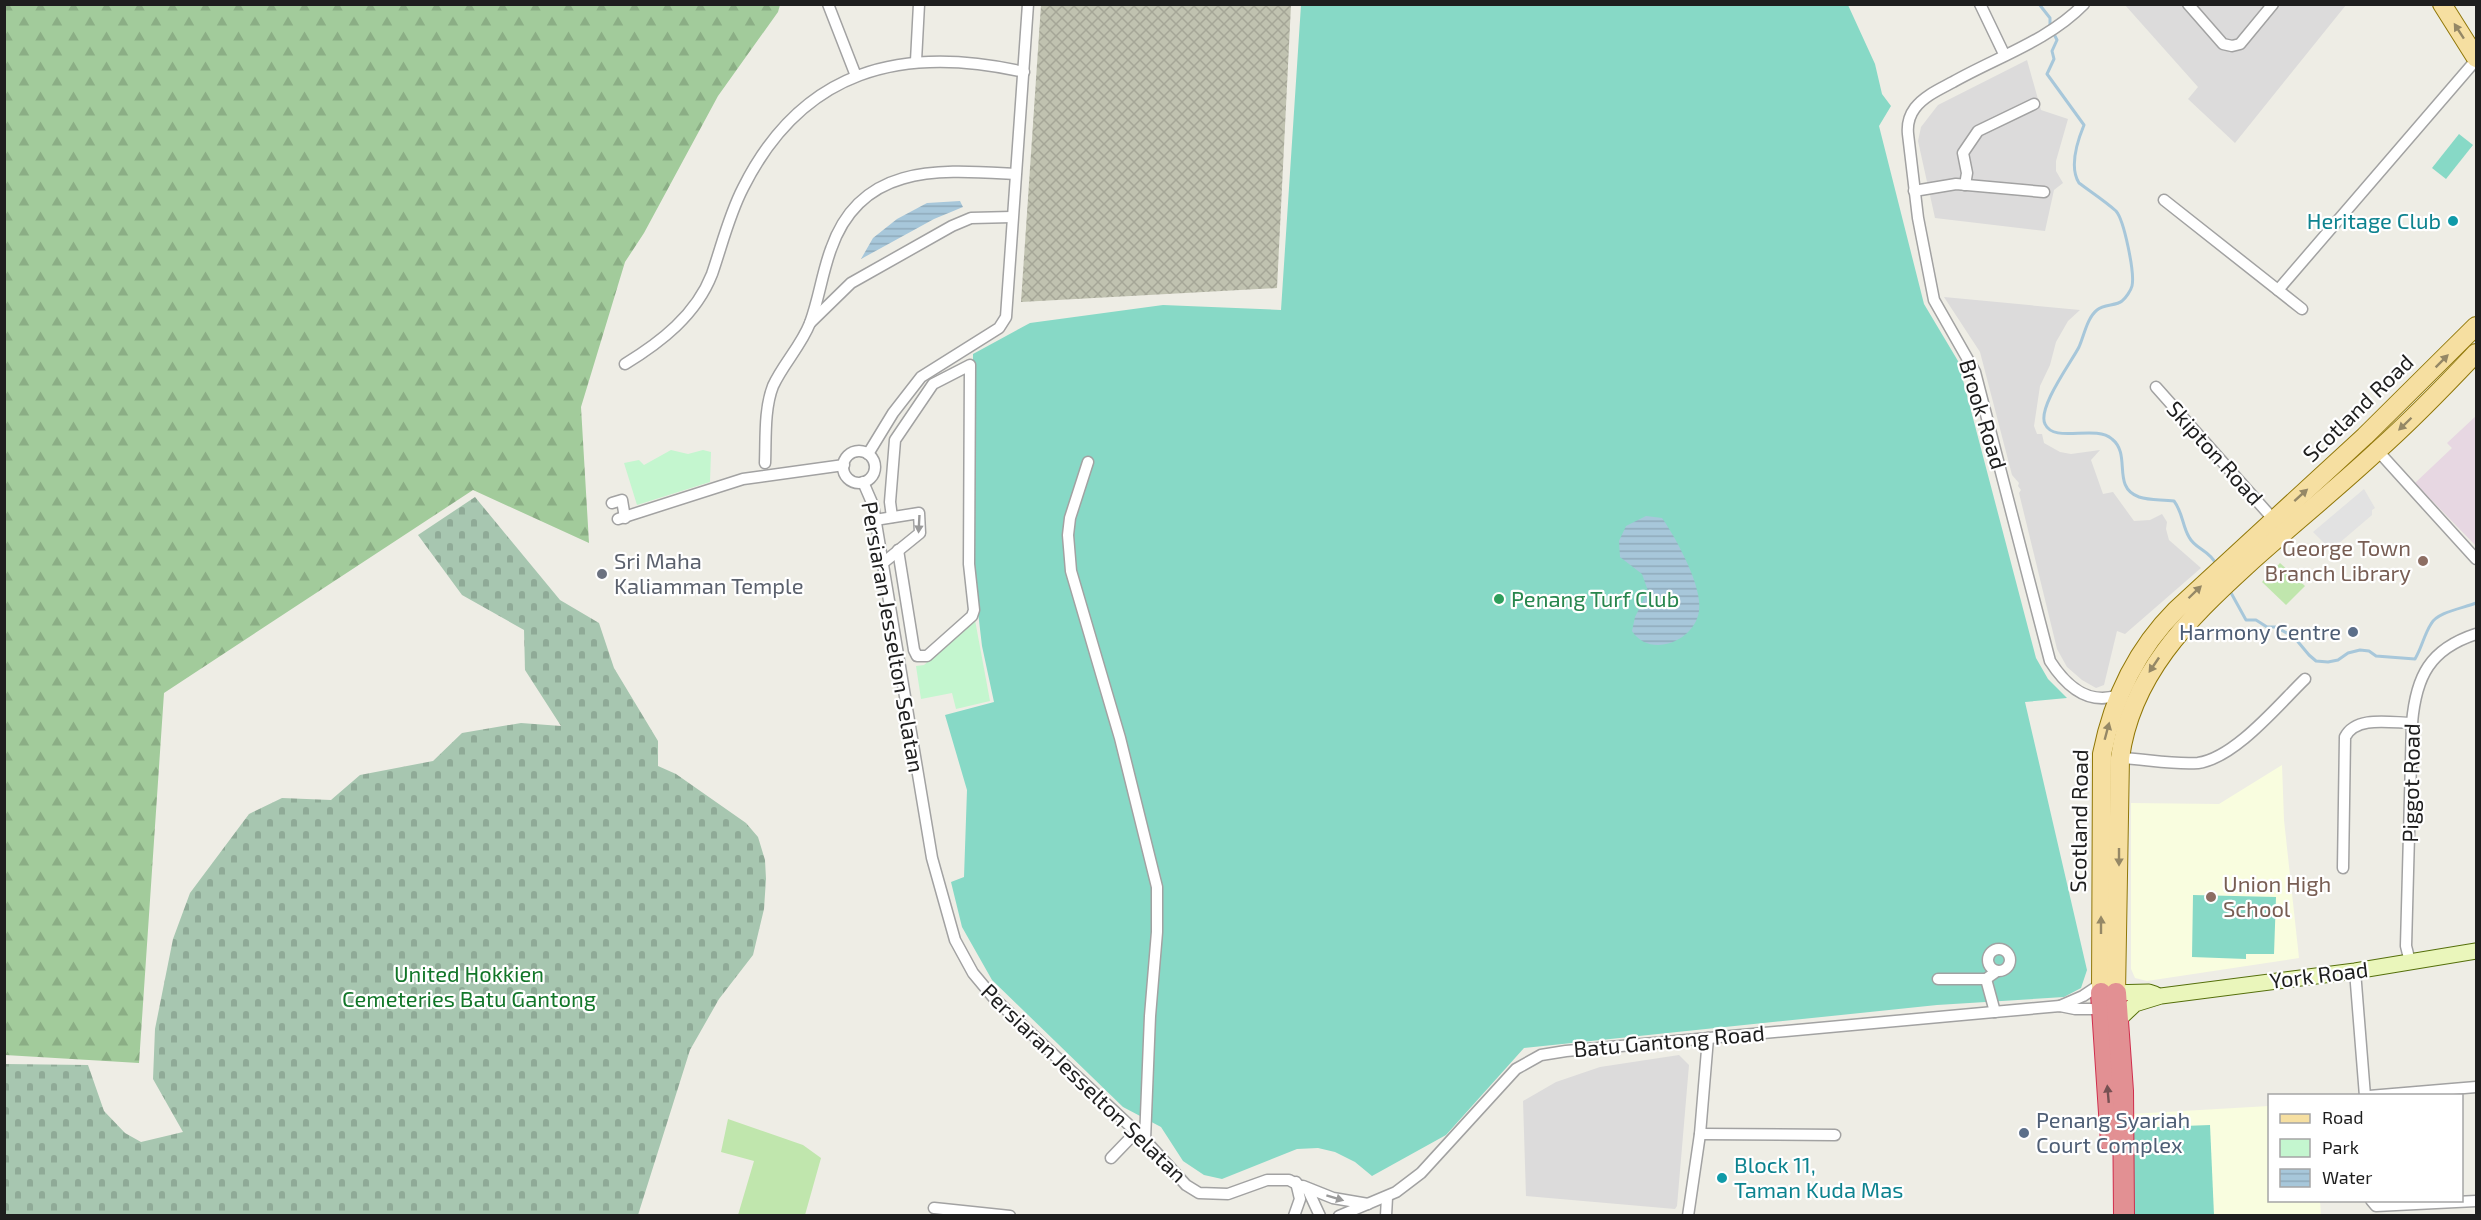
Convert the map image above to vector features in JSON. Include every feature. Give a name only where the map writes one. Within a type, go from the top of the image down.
[{"type":"highway","name":"Scotland Road","points":[[2109,1001],[2111,1215]]},
{"type":"highway","name":"Scotland Road","points":[[2109,1001],[2122,1091],[2124,1215]]},
{"type":"main road","points":[[2442,4],[2476,59]]},
{"type":"main road","name":"Scotland Road","points":[[2109,1001],[2120,758],[2127,724],[2149,673],[2224,575],[2274,520],[2365,436],[2476,326]]},
{"type":"main road","name":"Scotland Road","points":[[2109,1001],[2102,754],[2107,729],[2119,695],[2138,657],[2162,624],[2378,451],[2476,353]]},
{"type":"street","points":[[828,4],[856,76]]},
{"type":"street","points":[[916,61],[919,4]]},
{"type":"street","points":[[868,454],[893,413],[921,377],[1003,324],[1006,318],[1028,4]]},
{"type":"street","points":[[1980,4],[2004,54]]},
{"type":"street","name":"Brook Road","points":[[2084,4],[2042,37],[2004,54],[1934,92],[1916,107],[1907,123],[1914,191],[1934,300],[1975,372],[2050,662],[2060,676],[2076,691],[2099,699],[2119,695]]},
{"type":"street","points":[[2188,4],[2223,44],[2232,46],[2240,44],[2273,4]]},
{"type":"street","points":[[2278,290],[2476,59]]},
{"type":"street","points":[[625,364],[650,348],[694,307],[711,275],[742,189],[777,133],[800,111],[829,89],[856,76],[916,61],[990,64],[1024,72]]},
{"type":"street","points":[[1965,185],[1967,173],[1963,153],[1974,134],[2034,104]]},
{"type":"street","points":[[765,463],[768,409],[774,385],[810,323],[831,246],[853,211],[866,197],[884,184],[922,172],[1015,174]]},
{"type":"street","points":[[1914,191],[1941,186],[1965,185],[2044,192]]},
{"type":"street","points":[[2164,200],[2302,309]]},
{"type":"street","points":[[810,323],[851,283],[952,226],[971,218],[1012,217]]},
{"type":"street","points":[[892,517],[890,502],[895,440],[933,384],[970,365],[969,564],[974,610],[972,616],[927,656],[917,656],[914,650],[898,550]]},
{"type":"street","name":"Skipton Road","points":[[2156,387],[2274,520]]},
{"type":"street","points":[[2378,451],[2476,559]]},
{"type":"street","points":[[863,452],[868,454],[874,462],[874,472],[868,480],[863,482],[849,479],[844,465],[848,456],[863,452]]},
{"type":"street","points":[[1088,462],[1070,518],[1068,535],[1071,571],[1120,738],[1157,887],[1157,932],[1150,1016],[1145,1140]]},
{"type":"street","points":[[612,503],[622,500],[621,518],[743,479],[844,465]]},
{"type":"street","name":"Persiaran Jesselton Selatan","points":[[863,482],[873,505],[876,520],[932,858],[955,940],[973,973],[993,997],[1145,1140],[1186,1185],[1199,1193],[1228,1194],[1267,1180],[1299,1184]]},
{"type":"street","points":[[876,520],[919,513],[920,533],[883,562]]},
{"type":"street","name":"Piggot Road","points":[[2410,962],[2406,946],[2412,723],[2417,686],[2422,674],[2451,644],[2476,634]]},
{"type":"street","points":[[2120,758],[2196,763],[2214,758],[2239,742],[2305,679]]},
{"type":"street","points":[[2343,868],[2345,737],[2362,723],[2412,723]]},
{"type":"street","name":"York Road","points":[[2109,1001],[2135,1004],[2161,996],[2355,971],[2476,951]]},
{"type":"street","points":[[1938,980],[1986,979],[1997,971]]},
{"type":"street","points":[[2355,971],[2367,1094]]},
{"type":"street","points":[[1986,979],[1995,1012]]},
{"type":"street","name":"York Road","points":[[2109,1001],[2149,992],[2161,996]]},
{"type":"street","name":"Batu Gantong Road","points":[[2060,1006],[2083,996],[2109,1001]]},
{"type":"street","name":"Batu Gantong Road","points":[[1339,1215],[1387,1197],[1421,1173],[1516,1069],[1541,1055],[2060,1006],[2075,1009],[2109,1001]]},
{"type":"street","points":[[1688,1215],[1700,1134],[1708,1038]]},
{"type":"street","points":[[2381,1094],[2476,1087]]},
{"type":"street","points":[[1111,1158],[1136,1132]]},
{"type":"street","points":[[1700,1134],[1835,1135]]},
{"type":"street","points":[[1299,1184],[1333,1198],[1370,1204]]},
{"type":"street","points":[[1294,1215],[1300,1199],[1299,1184]]},
{"type":"street","points":[[1299,1184],[1312,1196],[1320,1215]]},
{"type":"street","points":[[1386,1215],[1387,1197]]},
{"type":"street","points":[[2373,1203],[2424,1202]]},
{"type":"street","points":[[934,1208],[1010,1215]]},
{"type":"shaded area","points":[[1041,5],[1291,5],[1277,288],[1021,302]]},
{"type":"shaded area","name":"Penang Turf Club","points":[[1301,5],[1848,5],[1875,64],[1882,94],[1891,106],[1879,126],[1924,304],[1958,361],[2036,658],[2048,679],[2067,698],[2025,702],[2087,970],[2081,988],[2064,997],[1937,1005],[1524,1048],[1446,1135],[1372,1176],[1355,1162],[1335,1152],[1318,1148],[1297,1149],[1222,1179],[1204,1175],[1183,1161],[1161,1127],[1123,1107],[992,980],[962,927],[951,882],[964,877],[967,790],[945,715],[994,702],[982,646],[972,561],[973,354],[1030,323],[1163,305],[1281,310]]},
{"type":"shaded area","points":[[2125,5],[2346,5],[2235,143],[2188,99],[2198,87]]},
{"type":"shaded area","points":[[2027,60],[2041,110],[2068,119],[2056,161],[2056,171],[2063,183],[2054,190],[2045,231],[1935,218],[1918,141],[1921,127],[1938,105]]},
{"type":"shaded area","points":[[2459,134],[2473,145],[2446,179],[2432,168]]},
{"type":"shaded area","points":[[1944,297],[2080,310],[2068,321],[2056,342],[2050,365],[2040,386],[2034,426],[2037,434],[2042,434],[2044,443],[2060,452],[2071,454],[2100,450],[2091,460],[2103,494],[2113,492],[2134,521],[2150,520],[2162,514],[2167,522],[2169,540],[2201,568],[2125,634],[2117,631],[2104,685],[2096,688],[2082,680],[2067,667],[2057,649],[2019,493],[2021,490],[2019,483],[2012,475],[1980,352]]},
{"type":"shaded area","points":[[2476,416],[2476,546],[2415,483],[2452,448],[2447,443]]},
{"type":"shaded area","points":[[2364,489],[2375,508],[2372,510],[2372,515],[2331,550],[2313,532]]},
{"type":"shaded area","name":"Union High School","points":[[2282,765],[2284,820],[2299,958],[2147,981],[2135,978],[2131,969],[2131,803],[2219,804]]},
{"type":"shaded area","points":[[2193,895],[2276,897],[2274,954],[2246,954],[2246,959],[2192,957]]},
{"type":"shaded area","points":[[1679,1055],[1689,1065],[1675,1209],[1526,1196],[1523,1101],[1556,1082],[1600,1067]]},
{"type":"shaded area","points":[[2268,1106],[2268,1202],[2320,1202],[2321,1215],[2133,1215],[2131,1114]]},
{"type":"shaded area","points":[[2210,1125],[2214,1215],[2133,1215],[2131,1128]]},
{"type":"green space","points":[[4,5],[780,5],[778,12],[718,96],[644,233],[625,262],[581,407],[589,543],[473,490],[164,693],[139,1063],[5,1055]]},
{"type":"green space","points":[[671,450],[688,454],[703,450],[711,452],[710,482],[637,505],[624,463],[639,460],[644,465]]},
{"type":"green space","name":"United Hokkien Cemeteries Batu Gantong","points":[[475,497],[560,600],[599,623],[614,668],[658,741],[658,766],[676,774],[746,823],[758,837],[765,860],[764,909],[753,955],[719,999],[690,1050],[638,1215],[5,1215],[5,1064],[88,1065],[104,1111],[125,1133],[141,1142],[183,1132],[153,1079],[155,1029],[173,939],[190,893],[249,814],[282,798],[331,800],[360,775],[433,761],[462,733],[521,723],[561,726],[525,670],[524,630],[462,595],[418,535]]},
{"type":"green space","points":[[2280,563],[2305,586],[2286,605],[2262,582]]},
{"type":"green space","points":[[975,620],[990,701],[956,709],[952,693],[921,699],[916,666],[924,665]]},
{"type":"green space","points":[[728,1119],[803,1145],[821,1158],[805,1215],[738,1215],[754,1161],[721,1152]]},
{"type":"water","points":[[960,201],[963,207],[934,219],[861,259],[873,238],[897,219],[927,203]]},
{"type":"water","points":[[1646,516],[1662,518],[1668,527],[1693,576],[1699,601],[1696,622],[1689,631],[1671,643],[1660,645],[1649,644],[1632,631],[1635,617],[1648,591],[1642,574],[1620,557],[1619,541],[1626,526]]},
{"type":"waterway","points":[[2039,4],[2050,18],[2050,26],[2057,40],[2052,51],[2054,59],[2047,74],[2084,125],[2075,154],[2076,177],[2079,183],[2112,207],[2119,216],[2128,247],[2133,279],[2124,300],[2100,308],[2094,313],[2079,347],[2050,396],[2044,417],[2045,424],[2057,433],[2096,433],[2112,439],[2121,453],[2126,486],[2139,497],[2174,501],[2192,541],[2216,564]]},
{"type":"waterway","points":[[2230,591],[2246,620],[2256,620],[2267,627],[2276,627],[2294,637],[2316,661],[2328,662],[2360,650],[2369,651],[2376,656],[2415,659],[2434,620],[2445,613],[2476,603]]},
{"type":"place","name":"Heritage Club","points":[[2453,221]]},
{"type":"place","name":"George Town Branch Library","points":[[2423,561]]},
{"type":"place","name":"Sri Maha Kaliamman Temple","points":[[602,574]]},
{"type":"place","name":"Penang Turf Club","points":[[1499,599]]},
{"type":"place","name":"Harmony Centre","points":[[2353,632]]},
{"type":"place","name":"Union High School","points":[[2211,897]]},
{"type":"place","name":"Penang Syariah Court Complex","points":[[2024,1133]]},
{"type":"place","name":"Block 11, Taman Kuda Mas","points":[[1722,1178]]}]
